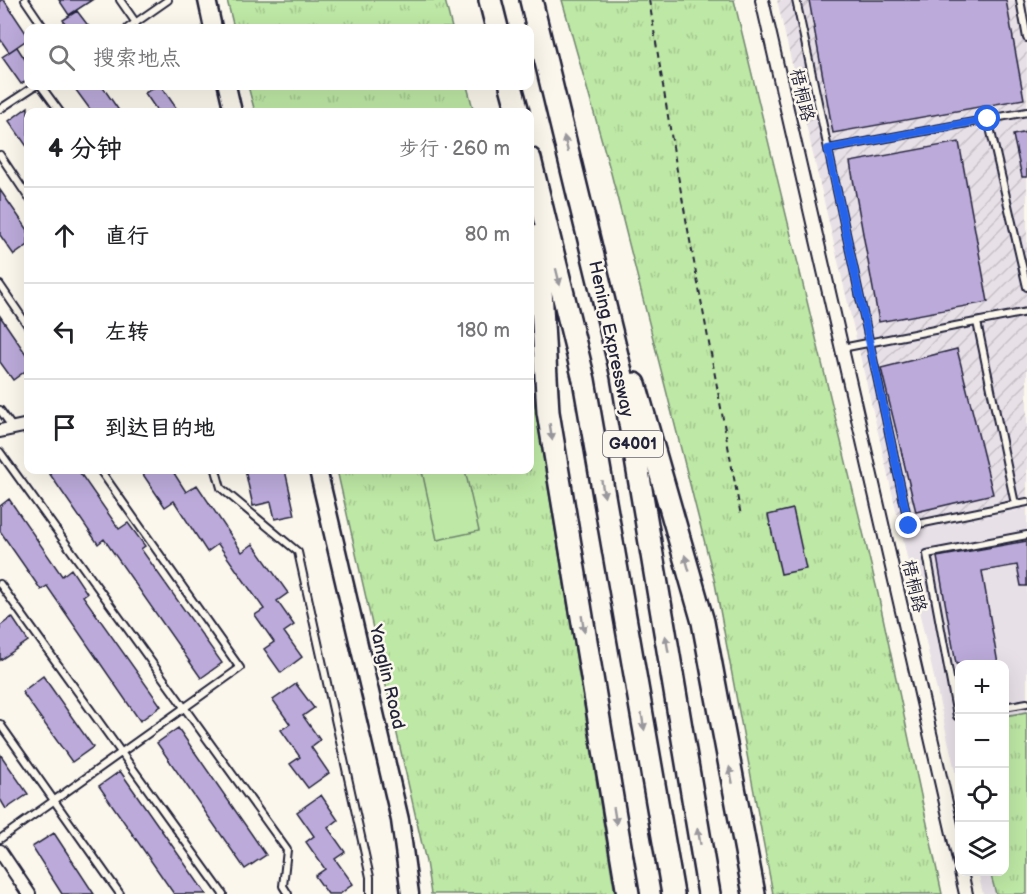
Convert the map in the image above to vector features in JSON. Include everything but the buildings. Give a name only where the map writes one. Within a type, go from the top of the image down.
[{"type":"highway","points":[[490,0],[496,24]]},
{"type":"highway","name":"Hening Expressway","points":[[531,0],[622,376],[709,894]]},
{"type":"highway","points":[[512,90],[517,108]]},
{"type":"highway","name":"Hening Expressway","points":[[534,176],[584,380],[673,894]]},
{"type":"highway","points":[[574,180],[703,622],[754,894]]},
{"type":"highway","points":[[536,185],[548,412],[628,894]]},
{"type":"street","points":[[207,0],[212,24]]},
{"type":"street","name":"梧桐路","points":[[762,0],[955,842]]},
{"type":"street","points":[[228,90],[232,108]]},
{"type":"street","points":[[0,431],[24,426]]},
{"type":"street","name":"Yanglin Road","points":[[319,474],[400,820],[410,894]]},
{"type":"street","points":[[0,851],[29,894]]},
{"type":"street","points":[[962,876],[966,894]]},
{"type":"lane","points":[[25,0],[41,24]]},
{"type":"lane","points":[[120,0],[136,23],[168,0]]},
{"type":"lane","points":[[796,0],[909,526],[1027,502]]},
{"type":"lane","points":[[1020,0],[1027,38]]},
{"type":"lane","points":[[0,109],[29,90]]},
{"type":"lane","points":[[43,90],[57,108]]},
{"type":"lane","points":[[828,149],[1027,112]]},
{"type":"lane","points":[[988,119],[1027,287]]},
{"type":"lane","points":[[0,155],[24,191]]},
{"type":"lane","points":[[0,285],[24,320]]},
{"type":"lane","points":[[842,348],[1027,312]]},
{"type":"lane","points":[[977,322],[1015,504]]},
{"type":"lane","points":[[0,410],[13,428]]},
{"type":"lane","points":[[0,452],[287,850],[283,886],[288,894]]},
{"type":"lane","points":[[0,839],[240,668],[103,474]]},
{"type":"lane","points":[[217,474],[221,488],[298,552],[370,877],[370,894]]},
{"type":"lane","points":[[957,714],[927,554],[1027,536]]},
{"type":"lane","points":[[0,584],[223,894]]},
{"type":"lane","points":[[1009,706],[1027,703]]},
{"type":"lane","points":[[0,724],[120,894]]},
{"type":"path","points":[[649,0],[676,165],[741,516]]},
{"type":"shaded area","points":[[777,0],[1027,0],[1027,509],[902,535]]},
{"type":"shaded area","points":[[1027,509],[1027,894],[983,894],[979,876],[1009,876],[1009,660],[955,660],[955,771],[902,535]]},
{"type":"green space","points":[[227,0],[445,0],[451,24],[233,24]]},
{"type":"green space","points":[[562,0],[734,0],[878,594],[942,894],[773,894],[715,583],[611,173]]},
{"type":"green space","points":[[249,90],[468,90],[473,108],[254,108]]},
{"type":"green space","points":[[534,400],[615,894],[431,894],[426,862],[338,474],[534,474]]},
{"type":"green space","points":[[423,474],[466,474],[479,531],[437,540]]},
{"type":"green space","points":[[1027,712],[1027,894],[996,894],[991,876],[1009,876],[1009,715]]},
{"type":"route","points":[[909,526],[828,149],[988,119]]}]
